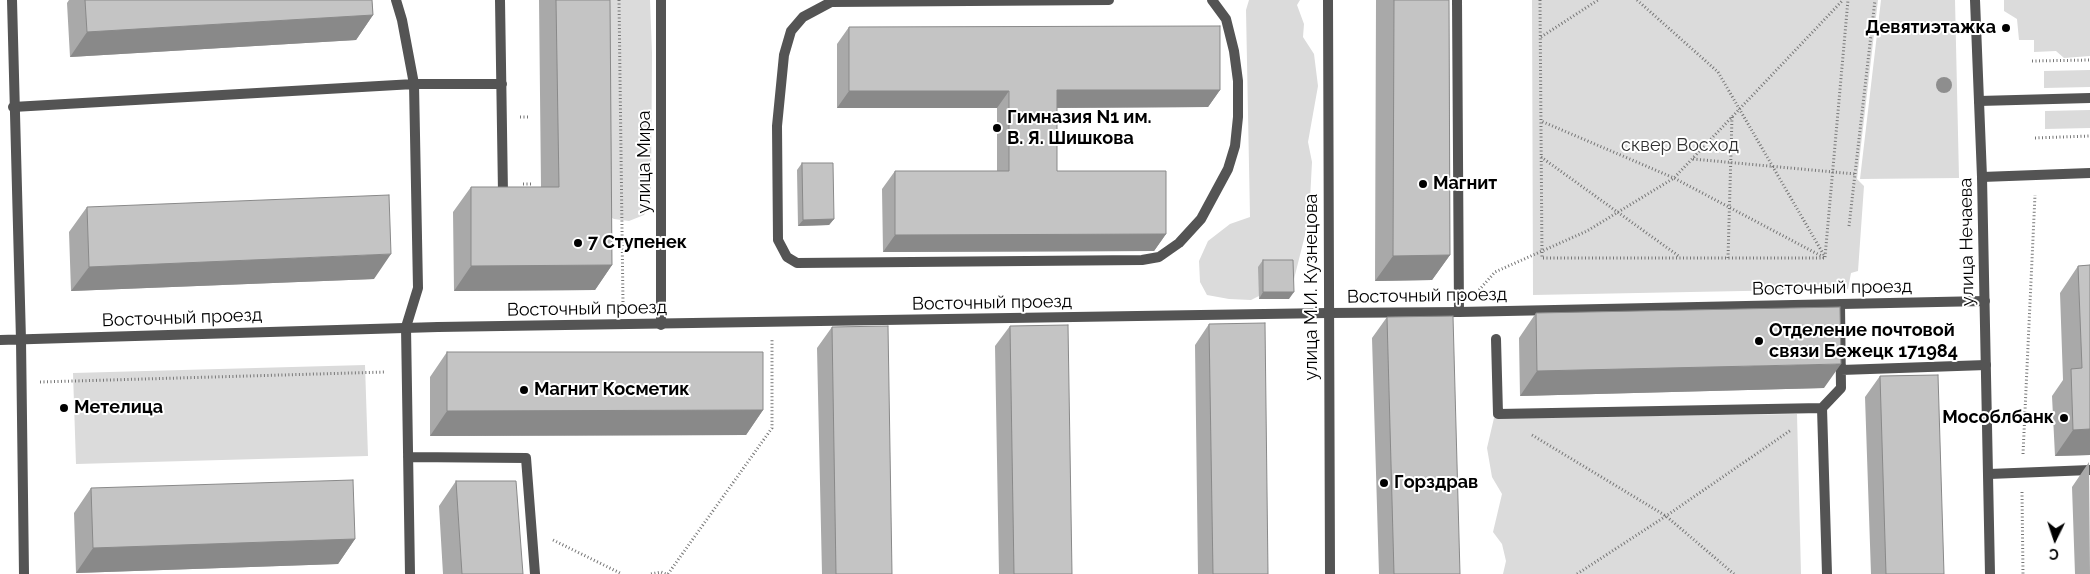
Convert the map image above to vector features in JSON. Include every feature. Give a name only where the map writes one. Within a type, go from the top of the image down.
[{"type":"street","points":[[12,0],[22,383],[24,574]]},
{"type":"street","points":[[396,0],[402,20],[414,84],[418,288],[406,327],[410,574]]},
{"type":"street","points":[[500,0],[503,193]]},
{"type":"street","name":"улица Мира","points":[[661,0],[661,324]]},
{"type":"street","points":[[1109,0],[831,2],[803,17],[791,31],[784,55],[777,126],[778,240],[786,257],[797,263],[1142,260],[1159,257],[1179,243],[1201,219],[1228,170],[1235,146],[1238,90],[1234,51],[1226,18],[1212,0]]},
{"type":"street","name":"улица М.И. Кузнецова","points":[[1328,0],[1330,574]]},
{"type":"street","points":[[1457,0],[1458,312]]},
{"type":"street","name":"улица Нечаева","points":[[1975,0],[1982,177],[1990,574]]},
{"type":"street","points":[[14,106],[414,84],[502,84]]},
{"type":"street","points":[[1979,101],[2090,98]]},
{"type":"street","points":[[1982,177],[2090,173]]},
{"type":"street","name":"Восточный проезд","points":[[0,340],[406,327],[1458,312],[1985,301]]},
{"type":"street","points":[[1827,574],[1822,408],[1841,388],[1840,304]]},
{"type":"street","points":[[1496,340],[1498,414],[1822,408]]},
{"type":"street","points":[[1841,370],[1986,365]]},
{"type":"street","points":[[408,457],[526,458],[535,574]]},
{"type":"street","points":[[1989,474],[2090,470]]},
{"type":"path","points":[[618,0],[623,325]]},
{"type":"path","points":[[1540,0],[1542,258],[1825,258]]},
{"type":"path","points":[[1540,37],[1598,0]]},
{"type":"path","points":[[1636,0],[1718,72],[1825,258]]},
{"type":"path","points":[[1458,312],[1495,272],[1587,230],[1674,178],[1843,0]]},
{"type":"path","points":[[1825,258],[1848,0]]},
{"type":"path","points":[[1849,226],[1875,0]]},
{"type":"path","points":[[2032,62],[2090,60]]},
{"type":"path","points":[[1728,258],[1732,117]]},
{"type":"path","points":[[1541,122],[1674,178],[1825,258]]},
{"type":"path","points":[[2035,138],[2090,136]]},
{"type":"path","points":[[1541,158],[1680,258]]},
{"type":"path","points":[[1692,158],[1855,174]]},
{"type":"path","points":[[2023,574],[2022,473],[2028,382],[2036,175]]},
{"type":"path","points":[[651,574],[661,572],[667,574],[772,428],[772,322]]},
{"type":"path","points":[[22,383],[407,371]]},
{"type":"path","points":[[1577,574],[1666,516],[1822,408]]},
{"type":"path","points":[[1532,434],[1666,516],[1734,574]]},
{"type":"path","points":[[532,530],[622,574]]},
{"type":"green space","points":[[600,0],[650,0],[652,53],[651,195],[648,209],[644,215],[629,221],[614,219],[606,215]]},
{"type":"green space","points":[[1249,0],[1300,0],[1297,5],[1304,24],[1303,37],[1314,54],[1318,86],[1308,142],[1312,162],[1309,219],[1293,283],[1275,288],[1251,300],[1207,295],[1200,282],[1199,261],[1208,241],[1230,224],[1250,217],[1246,10]]},
{"type":"green space","name":"сквер Восход","points":[[1532,0],[1878,0],[1857,179],[1864,186],[1858,271],[1851,273],[1848,289],[1533,295]]},
{"type":"green space","points":[[1881,0],[1955,0],[1959,178],[1860,179]]},
{"type":"green space","points":[[2004,0],[2090,0],[2090,56],[2064,58],[2056,51],[2034,52],[2034,40],[2019,40],[2017,19],[2004,11]]},
{"type":"green space","points":[[2090,70],[2090,87],[2044,88],[2044,71]]},
{"type":"green space","points":[[2090,110],[2090,128],[2045,129],[2045,111]]},
{"type":"green space","points":[[365,365],[368,456],[76,464],[73,373]]},
{"type":"green space","points":[[1797,414],[1801,574],[1503,574],[1506,561],[1502,544],[1493,532],[1502,494],[1492,477],[1487,448],[1494,418]]},
{"type":"building","points":[[85,0],[372,0],[373,15],[87,32]]},
{"type":"building","points":[[556,0],[610,0],[612,265],[471,266],[471,187],[559,187]]},
{"type":"building","points":[[1394,0],[1449,0],[1450,255],[1393,256]]},
{"type":"building","points":[[1220,26],[1220,90],[1057,90],[1057,171],[1166,171],[1166,234],[895,235],[895,171],[1009,171],[1009,91],[849,91],[849,27]]},
{"type":"building","points":[[802,163],[833,163],[834,219],[803,220]]},
{"type":"building","points":[[389,195],[391,254],[89,267],[87,207]]},
{"type":"building","points":[[1263,260],[1293,260],[1294,292],[1263,292]]},
{"type":"building","points":[[2090,265],[2090,429],[2073,430],[2071,369],[2082,368],[2078,266]]},
{"type":"building","points":[[1840,307],[1841,364],[1537,371],[1536,313]]},
{"type":"building","points":[[1453,316],[1460,574],[1394,574],[1387,317]]},
{"type":"building","points":[[1265,323],[1268,574],[1213,574],[1209,324]]},
{"type":"building","points":[[1068,325],[1072,574],[1014,574],[1010,326]]},
{"type":"building","points":[[888,326],[892,574],[836,574],[832,327]]},
{"type":"building","points":[[447,352],[763,352],[763,410],[447,411]]},
{"type":"building","points":[[1938,375],[1944,574],[1886,574],[1880,376]]},
{"type":"building","points":[[353,480],[355,539],[93,548],[91,488]]},
{"type":"building","points":[[456,481],[516,481],[523,574],[462,574]]},
{"type":"place","name":"Девятиэтажка","points":[[2006,28]]},
{"type":"place","name":"Гимназия N1 им. В. Я. Шишкова","points":[[997,128]]},
{"type":"place","name":"Магнит","points":[[1423,184]]},
{"type":"place","name":"7 Ступенек","points":[[578,243]]},
{"type":"place","name":"Отделение почтовой связи Бежецк 171984","points":[[1759,341]]},
{"type":"place","name":"Магнит Косметик","points":[[524,390]]},
{"type":"place","name":"Метелица","points":[[64,408]]},
{"type":"place","name":"Мособлбанк","points":[[2064,418]]},
{"type":"place","name":"Горздрав","points":[[1384,483]]}]
